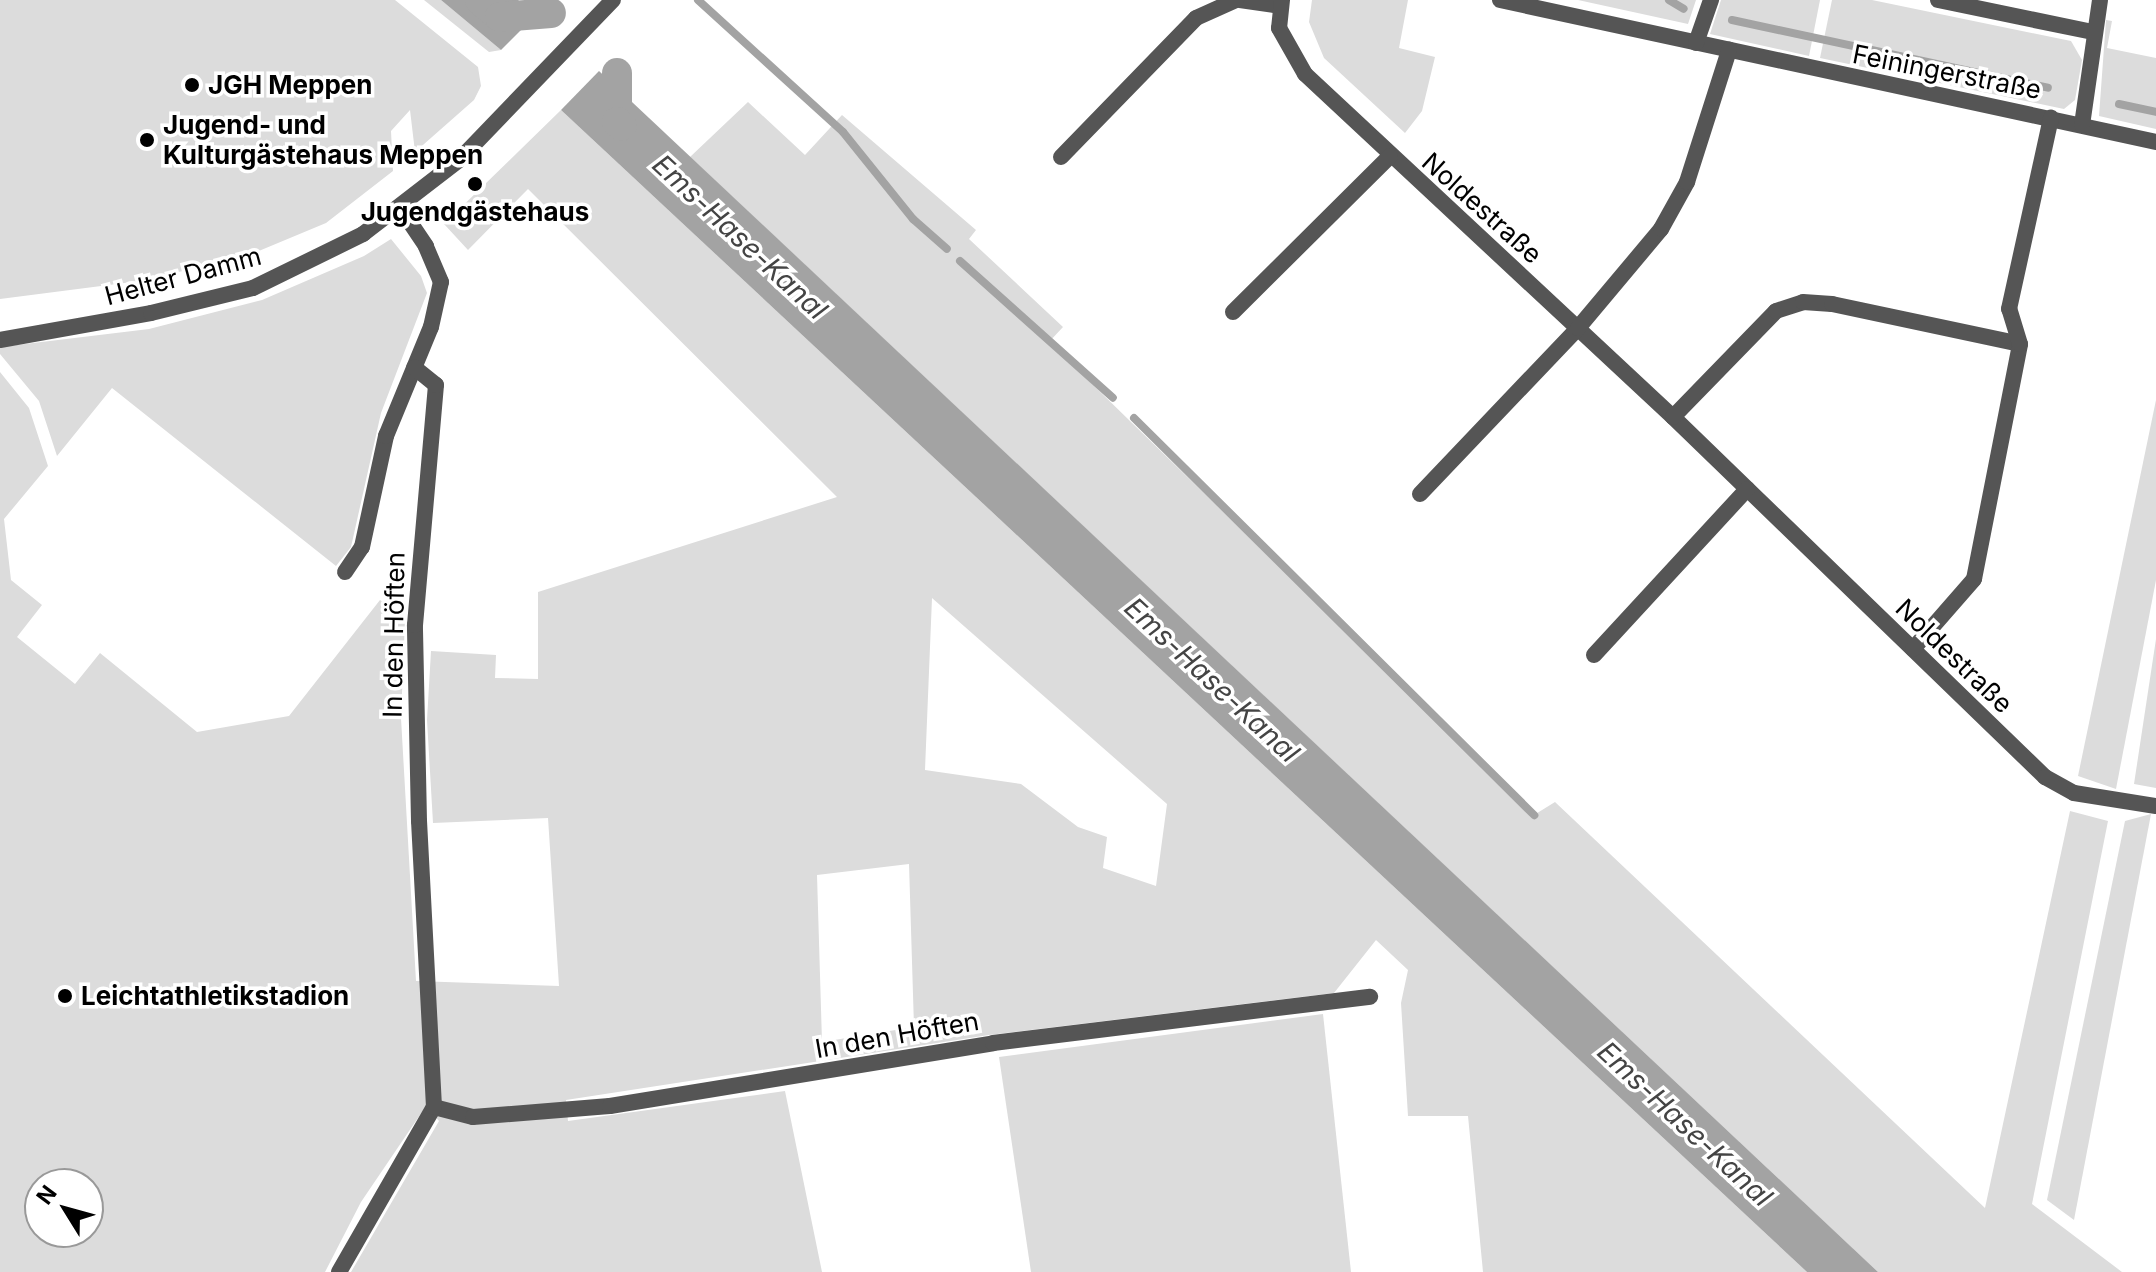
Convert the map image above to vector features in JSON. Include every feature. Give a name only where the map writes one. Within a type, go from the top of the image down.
[{"type":"street","name":"Helter Damm","points":[[0,340],[151,313],[253,288],[401,209],[459,160],[613,0]]},
{"type":"street","name":"Noldestraße","points":[[1061,157],[1196,18],[1238,0],[1281,3],[1279,28],[1290,56],[1390,156],[1673,417],[2055,784],[2074,793],[2156,806]]},
{"type":"street","name":"Feiningerstraße","points":[[1500,0],[2156,142]]},
{"type":"street","points":[[1938,0],[2093,32]]},
{"type":"street","points":[[2082,125],[2100,0]]},
{"type":"street","points":[[1696,43],[1709,1]]},
{"type":"street","points":[[1420,494],[1578,328],[1661,229],[1687,182],[1729,50]]},
{"type":"street","points":[[1913,649],[1974,579],[2020,344],[2009,309],[2051,118]]},
{"type":"street","name":"Noldestraße","points":[[1233,312],[1390,156]]},
{"type":"street","name":"In den Höften","points":[[345,572],[362,547],[386,436],[414,367],[441,282],[426,246],[401,209]]},
{"type":"street","points":[[1673,417],[1776,311],[1803,302],[1832,304],[2020,344]]},
{"type":"street","name":"In den Höften","points":[[414,367],[436,385],[415,625],[434,1107],[473,1117],[610,1106],[993,1043],[1370,997]]},
{"type":"street","points":[[1594,655],[1747,489]]},
{"type":"street","points":[[339,1272],[434,1107]]},
{"type":"shaded area","points":[[0,0],[395,0],[478,67],[481,86],[474,100],[415,152],[410,110],[391,131],[393,171],[326,223],[247,256],[140,281],[0,299]]},
{"type":"shaded area","points":[[424,0],[441,0],[501,50],[489,52]]},
{"type":"shaded area","points":[[1312,0],[1408,0],[1399,48],[1435,57],[1422,111],[1405,133],[1324,58],[1309,22]]},
{"type":"shaded area","points":[[1578,0],[1696,0],[1688,24]]},
{"type":"shaded area","points":[[1721,0],[1820,0],[1809,56],[1710,34]]},
{"type":"shaded area","points":[[1832,0],[1872,0],[2071,41],[2082,60],[2075,100],[2064,109],[1820,58]]},
{"type":"shaded area","points":[[2106,20],[2112,21],[2107,48],[2156,58],[2156,129],[2099,116]]},
{"type":"shaded area","points":[[748,102],[805,155],[842,115],[976,230],[969,239],[1063,327],[1049,342],[1534,815],[1555,802],[1985,1208],[2070,811],[2108,821],[2032,1204],[2122,1272],[1878,1272],[690,157]]},
{"type":"shaded area","points":[[561,110],[1807,1272],[1483,1272],[1468,1116],[1408,1116],[1401,1003],[1408,970],[1376,940],[1334,993],[989,1035],[566,1100],[568,1121],[785,1091],[822,1272],[351,1272],[439,1121],[426,1106],[361,1202],[325,1272],[0,1272],[0,372],[29,408],[48,466],[4,519],[11,580],[42,605],[17,637],[75,684],[100,653],[197,732],[289,716],[380,600],[405,619],[401,718],[416,981],[559,986],[548,818],[433,823],[427,720],[431,651],[496,655],[495,678],[538,679],[538,592],[837,497],[528,189],[468,250],[444,224]],"holes":[[[932,598],[1167,804],[1156,886],[1103,868],[1107,837],[1078,827],[1021,784],[925,770]],[[909,864],[914,1027],[822,1042],[817,875]]]},
{"type":"shaded area","points":[[391,239],[421,276],[427,293],[381,413],[351,547],[336,566],[112,388],[57,456],[39,401],[0,354],[0,347],[149,329],[262,300],[364,256]]},
{"type":"shaded area","points":[[2156,400],[2156,580],[2116,789],[2078,776]]},
{"type":"shaded area","points":[[2156,639],[2156,788],[2134,784]]},
{"type":"shaded area","points":[[2151,814],[2074,1220],[2047,1200],[2125,821]]},
{"type":"shaded area","points":[[1323,1014],[1351,1272],[1031,1272],[999,1057]]},
{"type":"water","points":[[441,0],[518,0],[536,15],[501,50]]},
{"type":"water","points":[[599,71],[1878,1272],[1807,1272],[561,110]]},
{"type":"waterway","name":"Ems-Hase-Kanal","points":[[480,0],[500,17],[551,13]]},
{"type":"waterway","points":[[698,0],[843,132],[913,219],[947,249]]},
{"type":"waterway","points":[[1669,0],[1684,9]]},
{"type":"waterway","points":[[1732,20],[2048,88]]},
{"type":"waterway","name":"Ems-Hase-Kanal","points":[[617,73],[617,122],[622,126]]},
{"type":"waterway","points":[[2119,104],[2156,112]]},
{"type":"waterway","points":[[960,261],[1113,398]]},
{"type":"waterway","points":[[1134,418],[1534,815]]},
{"type":"place","name":"JGH Meppen","points":[[192,85]]},
{"type":"place","name":"Jugend- und Kulturgästehaus Meppen","points":[[147,140]]},
{"type":"place","name":"Jugendgästehaus","points":[[475,184]]},
{"type":"place","name":"Leichtathletikstadion","points":[[65,996]]}]
